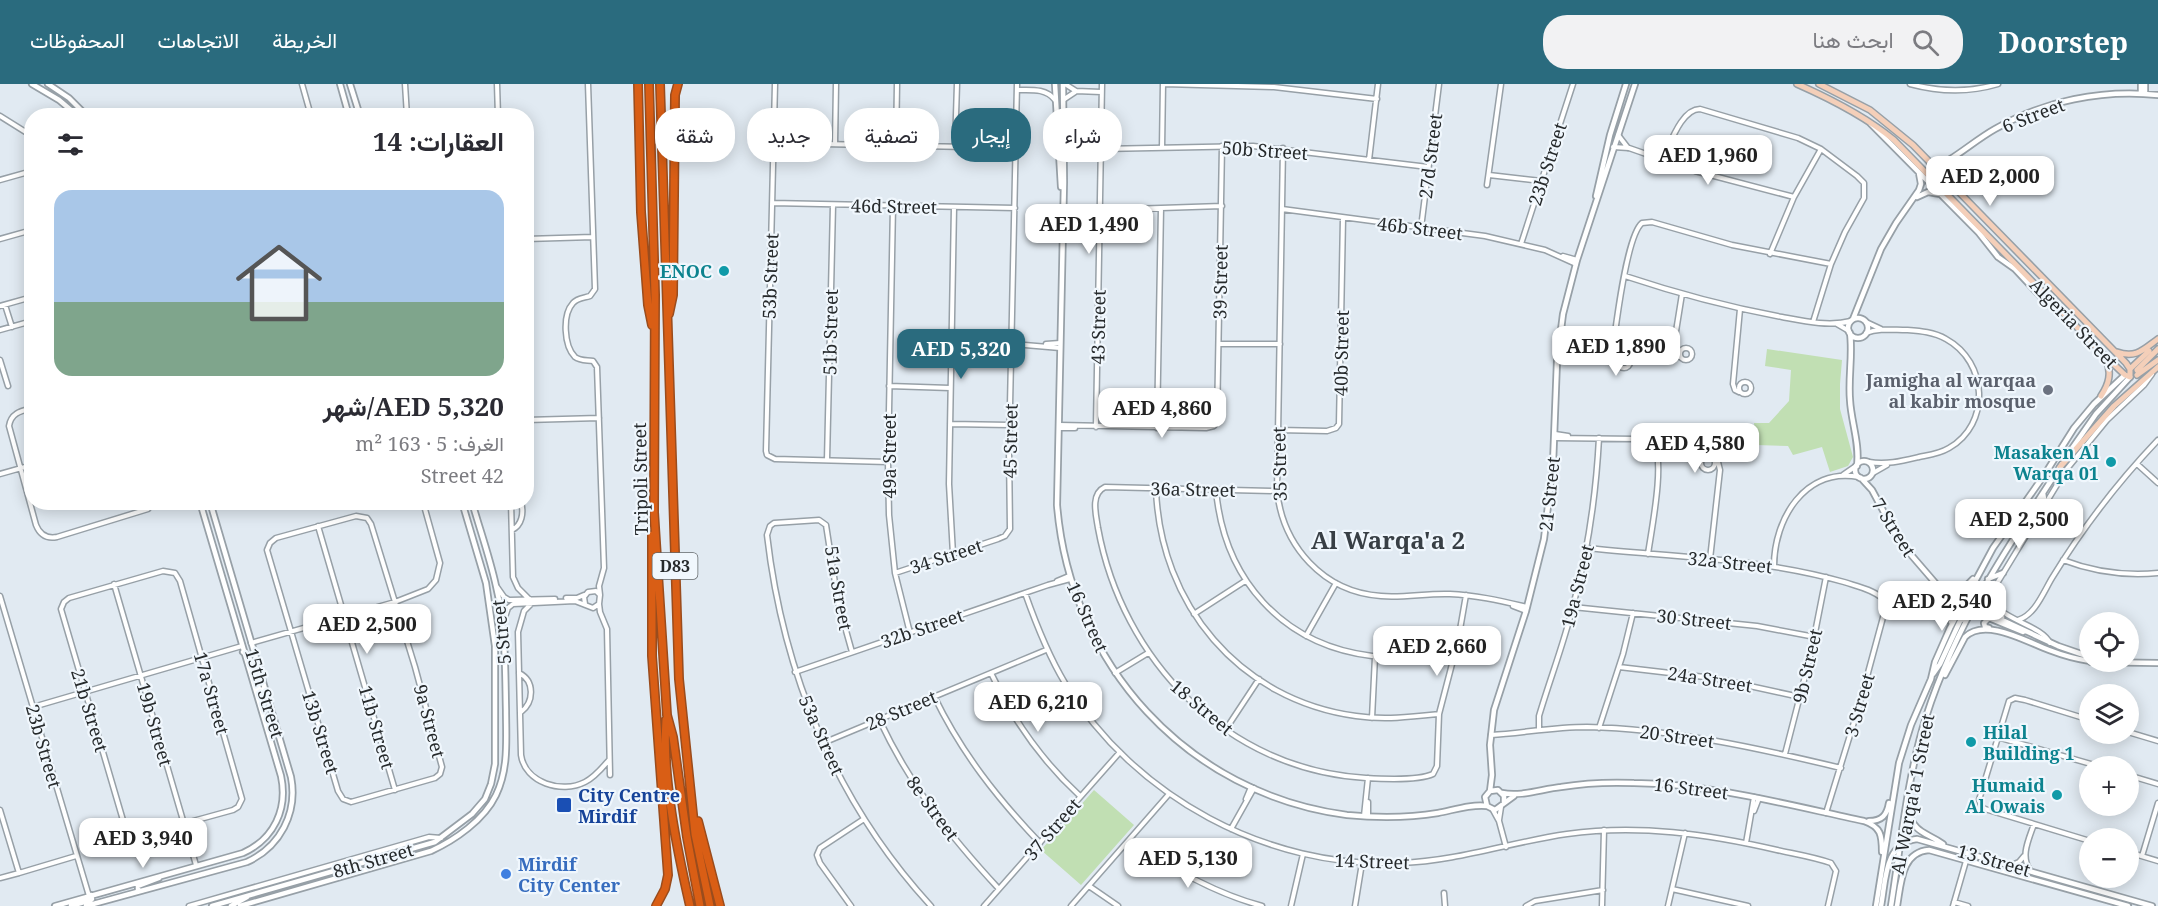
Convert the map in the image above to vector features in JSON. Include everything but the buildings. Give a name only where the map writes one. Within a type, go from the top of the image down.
[{"type":"highway","points":[[636,84],[642,233],[648,305],[654,333]]},
{"type":"highway","name":"Tripoli Street","points":[[649,84],[655,273],[654,512],[667,715],[673,737],[687,837],[700,906]]},
{"type":"highway","name":"Tripoli Street","points":[[660,84],[676,632],[696,834],[710,906]]},
{"type":"highway","points":[[667,319],[673,295],[675,84]]},
{"type":"highway","points":[[654,512],[651,571],[652,656],[668,875],[665,889],[657,904]]},
{"type":"highway","points":[[667,715],[669,786],[688,906]]},
{"type":"highway","points":[[694,813],[720,906]]},
{"type":"main road","name":"Algeria Street","points":[[1797,84],[1824,96],[1869,122],[1894,140],[2127,376],[2130,369],[2114,351],[1901,135],[1878,116],[1819,84]]},
{"type":"main road","points":[[2114,351],[2125,355],[2135,355],[2158,341]]},
{"type":"main road","points":[[2130,369],[2158,341]]},
{"type":"main road","points":[[2139,374],[2137,370],[2158,349]]},
{"type":"main road","points":[[2101,396],[2109,379],[2109,365],[2106,357]]},
{"type":"main road","name":"Al Warqa'a 1 Street","points":[[2127,376],[2139,374],[2158,360]]},
{"type":"main road","points":[[2060,467],[2114,406],[2156,369]]},
{"type":"street","points":[[32,84],[68,108]]},
{"type":"street","points":[[48,84],[79,108]]},
{"type":"street","points":[[302,84],[309,108]]},
{"type":"street","points":[[340,84],[347,108]]},
{"type":"street","points":[[352,84],[358,108]]},
{"type":"street","points":[[405,84],[406,108]]},
{"type":"street","points":[[497,84],[498,108]]},
{"type":"street","points":[[588,84],[595,289],[590,296],[577,300],[572,305],[568,314],[566,331],[573,355],[596,365],[604,568],[600,583],[599,604],[607,629],[610,775]]},
{"type":"street","name":"53b Street","points":[[775,84],[775,108]]},
{"type":"street","points":[[835,144],[836,84]]},
{"type":"street","points":[[897,84],[897,108]]},
{"type":"street","points":[[957,84],[957,108]]},
{"type":"street","name":"45 Street","points":[[1017,84],[1017,108]]},
{"type":"street","points":[[1043,91],[1054,84]]},
{"type":"street","name":"16 Street","points":[[1054,84],[1062,192]]},
{"type":"street","points":[[1064,84],[1076,91],[1101,92]]},
{"type":"street","name":"16 Street","points":[[1064,84],[1057,505],[1060,541],[1070,578],[1091,633],[1116,675],[1142,707],[1169,734],[1210,765],[1252,788],[1309,807],[1366,816],[1420,815],[1471,807],[1490,808],[1502,805],[1516,795]]},
{"type":"street","name":"43 Street","points":[[1101,108],[1102,84]]},
{"type":"street","points":[[1162,148],[1164,84],[1274,87],[1377,99]]},
{"type":"street","points":[[1369,160],[1378,84]]},
{"type":"street","name":"27d Street","points":[[1421,228],[1439,84]]},
{"type":"street","points":[[1487,184],[1501,84]]},
{"type":"street","name":"23b Street","points":[[1521,244],[1573,84]]},
{"type":"street","name":"21 Street","points":[[1593,210],[1612,127],[1626,84]]},
{"type":"street","name":"21 Street","points":[[1490,791],[1491,733],[1497,698],[1526,609],[1544,540],[1555,436],[1558,345],[1563,314],[1576,262],[1635,84]]},
{"type":"street","points":[[1910,84],[1957,91],[1998,84]]},
{"type":"street","points":[[2143,84],[2143,94]]},
{"type":"street","points":[[1017,90],[1043,91],[1055,100]]},
{"type":"street","points":[[1063,100],[1076,91]]},
{"type":"street","name":"6 Street","points":[[1930,163],[1942,163],[1997,128],[2039,109],[2094,95],[2158,95]]},
{"type":"street","points":[[1662,160],[1685,115],[1696,109],[1786,133],[1821,149],[1861,179],[1865,188],[1864,198],[1831,264],[1813,322]]},
{"type":"street","points":[[0,116],[24,129]]},
{"type":"street","points":[[1869,122],[1979,233],[2001,259],[2044,300],[2056,305]]},
{"type":"street","points":[[1612,127],[1614,130],[1610,143],[1613,147],[1629,148],[1728,180],[1794,197]]},
{"type":"street","points":[[1618,134],[1629,148]]},
{"type":"street","points":[[832,144],[844,144]]},
{"type":"street","name":"50b Street","points":[[1122,149],[1222,146],[1283,148],[1428,167]]},
{"type":"street","name":"39 Street","points":[[1157,428],[1210,428],[1217,418],[1222,146]]},
{"type":"street","name":"35 Street","points":[[1283,148],[1277,491],[1283,521],[1293,542],[1307,561],[1336,583],[1349,589],[1378,596],[1466,595],[1526,609]]},
{"type":"street","points":[[1770,254],[1794,197],[1821,149]]},
{"type":"street","points":[[1949,182],[1947,170],[1952,158]]},
{"type":"street","name":"53b Street","points":[[773,162],[765,446],[768,454],[775,459],[826,460]]},
{"type":"street","name":"45 Street","points":[[998,539],[1008,533],[1011,525],[1010,425],[1016,162]]},
{"type":"street","name":"43 Street","points":[[1096,427],[1101,162]]},
{"type":"street","points":[[1860,477],[1856,473],[1858,449],[1850,400],[1849,332],[1870,272],[1881,249],[1921,184],[1918,170]]},
{"type":"street","points":[[0,180],[24,173]]},
{"type":"street","points":[[1489,175],[1541,181]]},
{"type":"street","points":[[1914,198],[1928,192],[1941,194]]},
{"type":"street","name":"46d Street","points":[[772,203],[1015,208]]},
{"type":"street","name":"51b Street","points":[[826,460],[833,205]]},
{"type":"street","name":"49a Street","points":[[893,206],[888,462],[890,535],[895,573],[910,633]]},
{"type":"street","points":[[1100,210],[1221,206]]},
{"type":"street","points":[[953,554],[948,483],[954,207]]},
{"type":"street","points":[[1059,426],[1157,428],[1161,208]]},
{"type":"street","name":"46b Street","points":[[1282,209],[1521,244],[1576,262]]},
{"type":"street","name":"40b Street","points":[[1278,430],[1327,431],[1336,428],[1339,424],[1343,218]]},
{"type":"street","points":[[1614,348],[1622,357],[1630,358],[1630,365],[1623,368],[1612,357],[1624,276],[1636,230],[1642,223],[1647,222],[1770,254],[1831,264]]},
{"type":"street","points":[[0,239],[24,232]]},
{"type":"street","points":[[534,239],[593,237]]},
{"type":"street","points":[[1624,276],[1740,309],[1813,322],[1837,324],[1852,320],[1865,321],[1881,329]]},
{"type":"street","points":[[1676,337],[1683,348],[1690,350],[1692,356],[1687,360],[1680,357],[1674,350],[1682,294]]},
{"type":"street","points":[[12,327],[3,306],[24,299]]},
{"type":"street","points":[[1859,305],[1868,329],[1866,333]]},
{"type":"street","points":[[1733,373],[1742,383],[1751,385],[1752,390],[1747,394],[1739,392],[1732,384],[1733,373],[1740,309]]},
{"type":"street","points":[[0,330],[24,323]]},
{"type":"street","points":[[1837,324],[1860,338]]},
{"type":"street","points":[[1774,566],[1778,531],[1794,502],[1816,485],[1842,476],[1862,462],[1890,463],[1937,454],[1965,435],[1975,420],[1979,404],[1976,374],[1970,360],[1948,340],[1927,332],[1881,329],[1866,333],[1851,351]]},
{"type":"street","points":[[1012,344],[1060,345]]},
{"type":"street","points":[[1219,344],[1280,344]]},
{"type":"street","points":[[1680,357],[1679,351],[1683,348]]},
{"type":"street","points":[[1617,363],[1622,357]]},
{"type":"street","points":[[0,360],[8,386]]},
{"type":"street","points":[[2050,643],[2044,634],[1998,609],[1993,601],[1993,590],[2054,488],[2075,458],[2113,414],[2145,385],[2156,369]]},
{"type":"street","name":"Al Warqa'a 1 Street","points":[[1876,906],[1894,786],[1911,726],[1950,628],[2000,536],[2045,474],[2074,428],[2101,396],[2127,376]]},
{"type":"street","name":"Al Warqa'a 1 Street","points":[[1890,906],[1922,731],[1939,681],[1988,579],[2096,414],[2127,376]]},
{"type":"street","points":[[1739,392],[1737,387],[1742,383]]},
{"type":"street","points":[[889,386],[950,388]]},
{"type":"street","points":[[24,410],[15,413],[9,422],[24,482]]},
{"type":"street","points":[[534,420],[598,418]]},
{"type":"street","points":[[950,424],[1010,425]]},
{"type":"street","points":[[1555,436],[1643,440],[1653,443],[1659,454],[1659,460],[1648,554]]},
{"type":"street","name":"19a Street","points":[[1539,730],[1540,713],[1573,607],[1587,548],[1599,438]]},
{"type":"street","points":[[2018,620],[2030,615],[2063,560],[2097,513],[2158,440]]},
{"type":"street","points":[[1858,449],[1872,466],[1873,473]]},
{"type":"street","points":[[1710,559],[1720,467],[1713,459],[1706,457],[1700,459],[1701,466],[1715,473],[1718,480]]},
{"type":"street","points":[[1709,469],[1715,466],[1713,459]]},
{"type":"street","points":[[826,460],[888,462]]},
{"type":"street","points":[[1842,476],[1868,478],[1890,463]]},
{"type":"street","points":[[2138,464],[2158,483]]},
{"type":"street","points":[[0,474],[24,467]]},
{"type":"street","name":"7 Street","points":[[1872,490],[1873,473]]},
{"type":"street","name":"7 Street","points":[[1860,477],[1872,490],[1900,542],[1953,606],[1950,628]]},
{"type":"street","name":"36a Street","points":[[1110,487],[1277,491]]},
{"type":"street","name":"18 Street","points":[[1110,487],[1100,489],[1095,497],[1101,546],[1124,612],[1148,653],[1183,695],[1226,729],[1283,759],[1329,773],[1368,778],[1430,776],[1436,770],[1439,714]]},
{"type":"street","points":[[1156,488],[1159,526],[1166,554],[1175,581],[1194,614],[1223,650],[1259,679],[1305,702],[1338,712],[1372,718],[1439,714],[1455,655],[1466,595]]},
{"type":"street","points":[[1216,490],[1224,536],[1237,566],[1245,581],[1278,617],[1306,636],[1338,650],[1376,657],[1455,655]]},
{"type":"street","points":[[2043,493],[2045,505]]},
{"type":"street","points":[[32,510],[40,533],[48,537],[57,537],[145,510]]},
{"type":"street","name":"15th Street","points":[[90,896],[237,855],[254,847],[269,835],[278,820],[283,794],[281,776],[202,510]]},
{"type":"street","name":"15th Street","points":[[87,906],[241,864],[261,854],[276,840],[291,808],[292,789],[212,510]]},
{"type":"street","points":[[250,644],[423,592],[432,585],[438,575],[439,557],[425,510]]},
{"type":"street","name":"5 Street","points":[[464,510],[486,583],[495,645],[495,764]]},
{"type":"street","name":"5 Street","points":[[474,510],[496,586],[502,625],[507,738],[505,765]]},
{"type":"street","points":[[511,510],[513,573],[518,588],[518,593],[513,600]]},
{"type":"street","points":[[512,530],[517,527],[522,517],[522,510]]},
{"type":"street","name":"9a Street","points":[[318,525],[360,515],[367,518],[371,524],[395,602],[442,764],[441,774],[435,778],[395,790]]},
{"type":"street","name":"51a Street","points":[[768,540],[770,526],[778,521],[819,520],[826,525],[837,594],[852,652]]},
{"type":"street","name":"13b Street","points":[[318,525],[276,538],[267,550],[338,791],[343,799],[351,802],[395,790]]},
{"type":"street","name":"11b Street","points":[[318,525],[395,790]]},
{"type":"street","name":"34 Street","points":[[895,573],[998,539]]},
{"type":"street","name":"53a Street","points":[[768,540],[777,604],[795,672],[823,744],[864,819],[898,868],[931,906]]},
{"type":"street","name":"32a Street","points":[[1587,548],[1774,566],[1826,577],[1870,591]]},
{"type":"street","points":[[2063,560],[2104,572],[2158,573]]},
{"type":"street","name":"17a Street","points":[[114,584],[166,570],[175,573],[180,581],[241,792],[240,804],[233,810],[184,824]]},
{"type":"street","points":[[1988,579],[2003,573]]},
{"type":"street","points":[[1942,590],[1961,591],[1977,575]]},
{"type":"street","name":"9b Street","points":[[1785,754],[1815,637],[1826,577]]},
{"type":"street","name":"32b Street","points":[[795,672],[1070,578]]},
{"type":"street","points":[[1194,614],[1245,581]]},
{"type":"street","points":[[502,625],[509,607],[531,601],[575,598],[600,583]]},
{"type":"street","points":[[1306,636],[1336,583]]},
{"type":"street","name":"21b Street","points":[[114,584],[72,597],[64,602],[61,612],[125,827],[130,834],[138,837],[184,824]]},
{"type":"street","name":"19b Street","points":[[114,584],[196,865]]},
{"type":"street","points":[[496,586],[504,597],[513,600],[575,601],[590,607],[602,618]]},
{"type":"street","points":[[518,588],[531,601]]},
{"type":"street","points":[[1983,589],[1988,606],[2008,623]]},
{"type":"street","points":[[590,591],[596,591],[600,595]]},
{"type":"street","name":"3 Street","points":[[1828,813],[1884,615],[1883,600],[1879,595],[1870,591]]},
{"type":"street","name":"14 Street","points":[[1024,593],[1047,650],[1075,699],[1120,752],[1169,794],[1200,814],[1233,830],[1303,854],[1362,863],[1398,864],[1434,861],[1550,837],[1604,830],[1684,832],[1746,843],[1834,865],[1835,875],[1828,906]]},
{"type":"street","points":[[585,594],[585,604]]},
{"type":"street","name":"23b Street","points":[[0,599],[90,896]]},
{"type":"street","points":[[531,601],[523,614],[518,632],[523,763],[529,773],[542,782],[560,787],[576,786],[590,779],[609,760]]},
{"type":"street","points":[[518,604],[523,614]]},
{"type":"street","points":[[590,607],[599,604]]},
{"type":"street","name":"30 Street","points":[[1573,607],[1757,626],[1815,637]]},
{"type":"street","points":[[1599,728],[1619,667],[1633,613]]},
{"type":"street","points":[[1932,675],[1940,664],[1960,621],[1971,613],[1987,613],[2050,643],[2079,653]]},
{"type":"street","points":[[2030,615],[2033,628]]},
{"type":"street","points":[[2037,636],[1990,619],[1984,621],[1987,627],[2003,630],[2055,652],[2079,658]]},
{"type":"street","points":[[1939,681],[1970,632],[1982,630],[2013,635]]},
{"type":"street","points":[[495,645],[498,651],[499,668],[505,670]]},
{"type":"street","points":[[33,707],[242,646]]},
{"type":"street","name":"28 Street","points":[[823,744],[1047,650]]},
{"type":"street","points":[[243,652],[249,657],[259,689],[261,691],[264,688]]},
{"type":"street","points":[[1116,675],[1148,653]]},
{"type":"street","points":[[1372,718],[1376,657]]},
{"type":"street","points":[[2139,663],[2158,663]]},
{"type":"street","name":"24a Street","points":[[1619,667],[1713,678],[1800,697]]},
{"type":"street","points":[[991,673],[1035,747],[1080,796]]},
{"type":"street","points":[[519,674],[526,678],[531,692],[529,704],[520,712]]},
{"type":"street","points":[[1226,729],[1259,679]]},
{"type":"street","points":[[934,696],[952,732],[976,769],[1003,804],[1040,843]]},
{"type":"street","points":[[2079,717],[2025,700],[2013,699],[2006,704],[1979,798],[1980,804],[1985,809],[2079,838]]},
{"type":"street","name":"8e Street","points":[[879,720],[920,795],[953,838],[999,889]]},
{"type":"street","name":"20 Street","points":[[1491,733],[1599,728],[1692,737],[1785,754],[1840,768]]},
{"type":"street","points":[[2139,735],[2158,741]]},
{"type":"street","points":[[1997,737],[2079,761]]},
{"type":"street","name":"37 Street","points":[[984,906],[1120,752]]},
{"type":"street","name":"8th Street","points":[[212,906],[441,838],[480,805],[491,784],[495,764]]},
{"type":"street","name":"8th Street","points":[[240,906],[441,847],[473,824],[487,809],[496,795],[505,765]]},
{"type":"street","name":"21 Street","points":[[1492,775],[1500,792],[1502,805]]},
{"type":"street","points":[[1366,816],[1368,778]]},
{"type":"street","points":[[2139,779],[2158,784]]},
{"type":"street","name":"16 Street","points":[[1490,791],[1516,795],[1574,785],[1632,782],[1680,784],[1756,797],[1864,821]]},
{"type":"street","points":[[1864,821],[1877,821],[1885,815],[1894,786]]},
{"type":"street","points":[[1233,830],[1252,788]]},
{"type":"street","points":[[1490,791],[1485,798],[1499,821],[1504,847]]},
{"type":"street","points":[[1071,906],[1169,794]]},
{"type":"street","points":[[1746,843],[1756,797]]},
{"type":"street","name":"16 Street","points":[[1471,807],[1485,798]]},
{"type":"street","points":[[2142,856],[2158,803]]},
{"type":"street","points":[[1499,821],[1502,805]]},
{"type":"street","points":[[1907,807],[1912,822],[1918,830],[1945,846]]},
{"type":"street","points":[[0,810],[19,873]]},
{"type":"street","points":[[851,906],[816,855],[820,848],[864,819]]},
{"type":"street","points":[[1864,821],[1874,825],[1880,832],[1883,860]]},
{"type":"street","points":[[2030,870],[2025,856],[2034,824]]},
{"type":"street","points":[[1602,906],[1604,830]]},
{"type":"street","points":[[1668,906],[1684,832]]},
{"type":"street","points":[[189,906],[429,837],[441,838]]},
{"type":"street","name":"13 Street","points":[[1902,843],[1920,839],[2152,906]]},
{"type":"street","points":[[1130,840],[1164,863],[1200,882],[1262,906]]},
{"type":"street","points":[[1881,906],[1890,858],[1893,851],[1902,843]]},
{"type":"street","name":"13 Street","points":[[1897,906],[1905,865],[1914,854],[1922,850],[1932,850],[2128,906]]},
{"type":"street","points":[[1291,906],[1303,854]]},
{"type":"street","points":[[2139,855],[2158,861]]},
{"type":"street","points":[[0,878],[76,856]]},
{"type":"street","points":[[2012,865],[2025,856]]},
{"type":"street","points":[[1966,861],[1954,904],[1968,906]]},
{"type":"street","points":[[1355,906],[1362,863]]},
{"type":"street","points":[[138,891],[138,886],[152,882],[160,876]]},
{"type":"street","points":[[1089,886],[1118,906]]},
{"type":"street","points":[[1672,889],[1748,906]]},
{"type":"street","points":[[1526,906],[1535,901],[1603,890]]},
{"type":"street","points":[[1444,893],[1445,906]]},
{"type":"street","points":[[231,906],[249,895]]},
{"type":"street","points":[[55,906],[90,896],[92,899],[71,906]]},
{"type":"green space","points":[[1767,349],[1842,360],[1840,409],[1853,457],[1848,466],[1830,472],[1822,447],[1793,455],[1788,446],[1756,445],[1754,423],[1769,423],[1789,401],[1791,370],[1765,366]]},
{"type":"green space","points":[[1094,790],[1134,825],[1081,885],[1041,850]]},
{"type":"place","name":"ENOC","points":[[724,271]]},
{"type":"place","name":"Jamigha al warqaa al kabir mosque","points":[[2048,390]]},
{"type":"place","name":"Masaken Al Warqa 01","points":[[2111,462]]},
{"type":"place","name":"Hilal Building 1","points":[[1971,742]]},
{"type":"place","name":"Humaid Al Owais","points":[[2057,795]]},
{"type":"place","name":"City Centre Mirdif","points":[[564,805]]},
{"type":"place","name":"Mirdif City Center","points":[[506,874]]},
{"type":"district","name":"Al Warqa'a 2","points":[[1388,539]]}]
